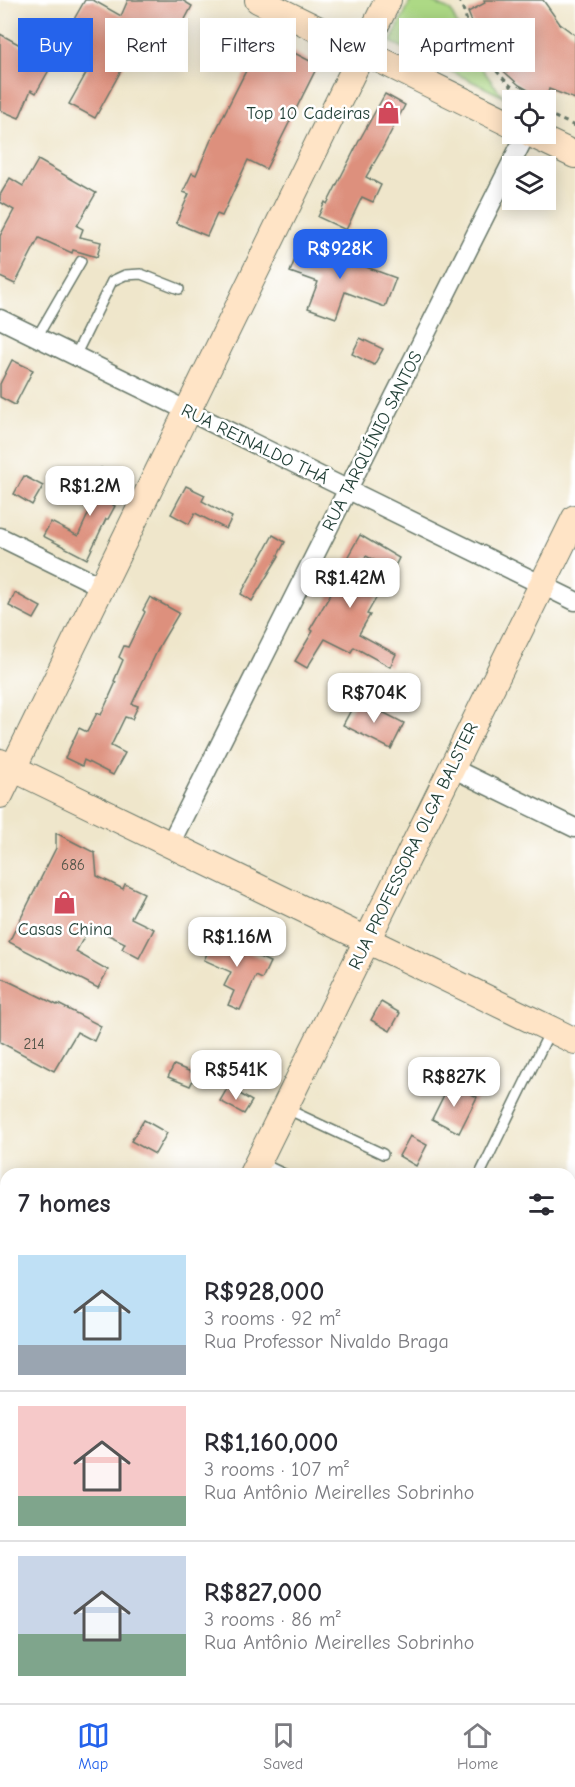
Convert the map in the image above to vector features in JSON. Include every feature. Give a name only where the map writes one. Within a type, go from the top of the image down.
[{"type":"main road","points":[[258,0],[308,24]]},
{"type":"main road","points":[[379,18],[388,0]]},
{"type":"main road","points":[[387,63],[502,120]]},
{"type":"main road","points":[[0,795],[7,765],[102,586],[353,72]]},
{"type":"main road","points":[[552,144],[575,155]]},
{"type":"main road","name":"RUA PROFESSORA OLGA BALSTER","points":[[255,1168],[575,518]]},
{"type":"main road","points":[[7,765],[575,1041]]},
{"type":"street","name":"RUA TARQUÍNIO SANTOS","points":[[170,844],[521,144]]},
{"type":"street","name":"RUA REINALDO THÁ","points":[[0,319],[575,601]]},
{"type":"street","points":[[0,537],[102,586]]},
{"type":"street","points":[[452,768],[575,828]]},
{"type":"lane","points":[[37,337],[81,261]]},
{"type":"lane","points":[[75,356],[112,281],[125,274],[141,274],[179,289]]},
{"type":"lane","points":[[483,1168],[551,1029]]},
{"type":"lane","points":[[285,1108],[383,1154]]},
{"type":"path","points":[[458,0],[472,33],[490,63],[516,90]]},
{"type":"path","points":[[556,117],[575,126]]},
{"type":"green space","points":[[411,0],[429,0],[451,11],[454,18],[402,18]]},
{"type":"green space","points":[[399,25],[399,46],[391,42]]},
{"type":"green space","points":[[453,72],[485,72],[502,96]]},
{"type":"building","points":[[85,0],[93,0],[121,16],[128,0],[182,0],[192,6],[186,18],[105,18],[105,72],[120,72],[95,118],[69,104],[87,72],[93,72],[93,18],[75,18]]},
{"type":"building","points":[[484,0],[543,0],[560,24],[575,35],[575,99],[556,90],[528,90],[505,72],[535,72],[535,18],[470,18],[468,12],[485,3]]},
{"type":"building","points":[[0,34],[18,44],[18,72],[48,72],[36,93],[31,90],[19,118],[0,110]]},
{"type":"building","points":[[296,54],[308,60],[308,72],[314,72],[266,169],[248,160],[222,216],[217,214],[207,236],[176,223],[189,194],[183,192],[192,173],[196,175],[245,72],[296,72]]},
{"type":"building","points":[[385,94],[405,105],[366,177],[381,185],[373,202],[362,197],[346,230],[318,217]]},
{"type":"building","points":[[38,160],[96,193],[77,226],[83,229],[80,237],[101,242],[97,257],[73,250],[72,253],[39,238],[15,284],[0,277],[0,236],[14,210],[0,202],[0,195],[10,178],[23,186]]},
{"type":"building","points":[[301,243],[396,278],[385,307],[345,292],[336,318],[308,308],[318,282],[290,272]]},
{"type":"building","points":[[360,338],[383,349],[374,365],[352,354]]},
{"type":"building","points":[[12,360],[33,370],[15,405],[0,397],[0,384]]},
{"type":"building","points":[[101,468],[126,483],[87,559],[43,536],[51,522],[78,536],[90,510],[87,509],[98,486],[93,483]]},
{"type":"building","points":[[24,476],[43,486],[32,505],[14,494]]},
{"type":"building","points":[[186,486],[205,495],[202,501],[232,517],[226,529],[195,513],[189,524],[171,514]]},
{"type":"building","points":[[273,535],[285,542],[252,601],[241,594]]},
{"type":"building","points":[[360,535],[399,558],[393,570],[366,556],[353,579],[379,593],[359,634],[396,654],[390,667],[354,647],[351,652],[325,639],[307,668],[295,661],[313,631],[310,629]]},
{"type":"building","points":[[15,593],[41,607],[34,619],[9,606]]},
{"type":"building","points":[[150,597],[179,613],[161,643],[132,704],[138,706],[132,719],[125,717],[111,746],[125,753],[113,775],[84,760],[82,766],[65,758],[79,728],[87,732],[97,713],[101,715],[123,660],[119,657],[124,646],[128,647]]},
{"type":"building","points":[[357,699],[404,723],[391,749],[343,725]]},
{"type":"building","name":"Casas China","points":[[56,833],[95,853],[97,876],[123,889],[125,884],[144,893],[131,918],[154,929],[139,958],[122,949],[125,943],[90,926],[76,952],[108,970],[98,988],[9,942],[56,848]]},
{"type":"building","points":[[216,935],[270,962],[262,979],[256,976],[240,1010],[228,1005],[234,991],[224,986],[231,972],[204,960]]},
{"type":"building","points":[[0,977],[101,1026],[94,1041],[77,1032],[54,1071],[0,1042]]},
{"type":"building","points":[[381,1002],[400,1013],[390,1031],[371,1020]]},
{"type":"building","points":[[174,1065],[196,1074],[190,1086],[168,1077]]},
{"type":"building","points":[[450,1083],[477,1097],[459,1133],[432,1119]]},
{"type":"building","points":[[228,1087],[252,1101],[244,1114],[220,1101]]},
{"type":"building","points":[[144,1120],[167,1133],[155,1154],[131,1141]]},
{"type":"building","points":[[410,1136],[427,1145],[416,1166],[399,1156]]},
{"type":"place","name":"Top 10 Cadeiras","points":[[388,113]]},
{"type":"place","name":"Casas China","points":[[65,903]]}]
